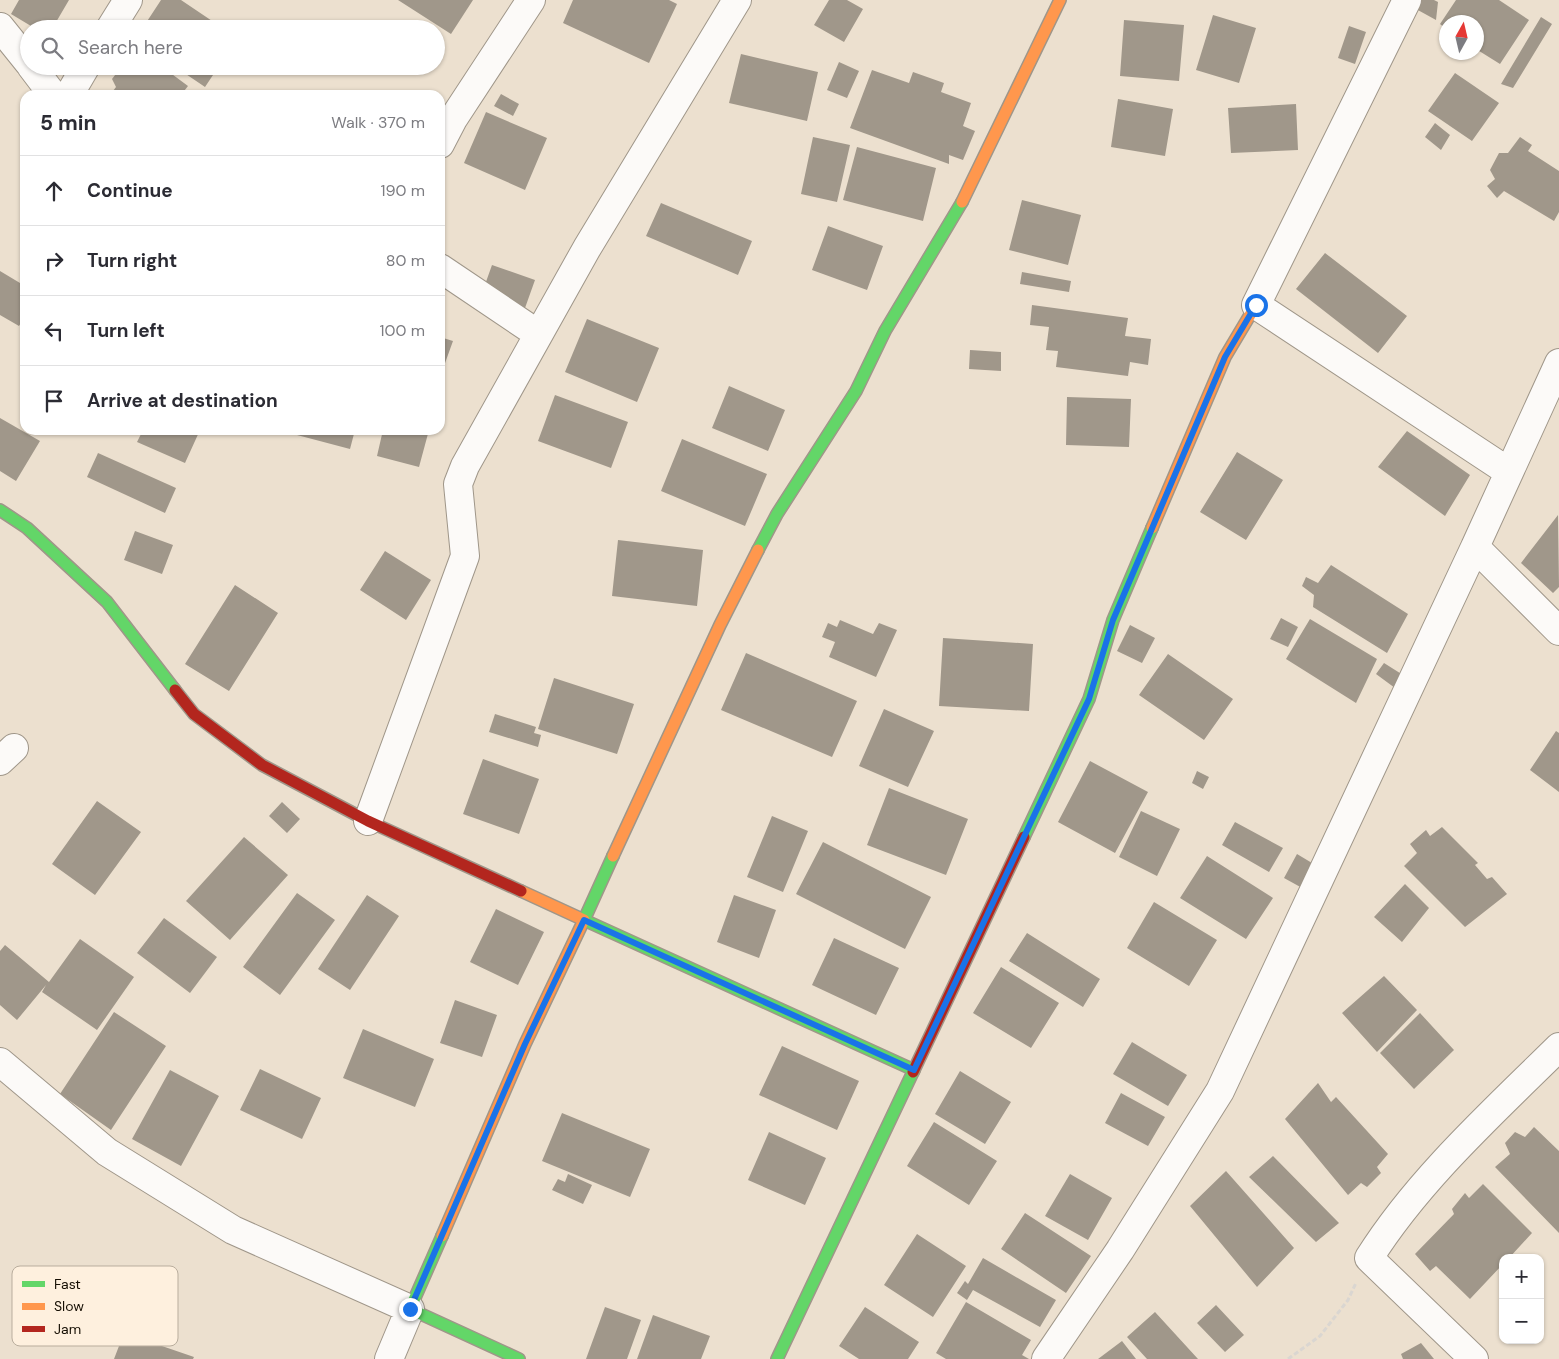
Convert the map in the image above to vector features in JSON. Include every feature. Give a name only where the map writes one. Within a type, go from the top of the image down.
[{"type":"street","points":[[116,20],[128,0]]},
{"type":"street","points":[[445,134],[452,119],[531,0]]},
{"type":"street","points":[[368,821],[465,556],[458,484],[465,466],[538,334],[737,0]]},
{"type":"street","points":[[389,1359],[525,1044],[724,616],[777,514],[856,391],[885,331],[972,185],[1060,0]]},
{"type":"street","points":[[777,1359],[814,1277],[1089,699],[1113,620],[1225,357],[1256,305],[1407,0]]},
{"type":"street","points":[[0,27],[20,52]]},
{"type":"street","points":[[38,75],[48,90]]},
{"type":"street","points":[[72,90],[81,75]]},
{"type":"street","points":[[445,271],[538,334]]},
{"type":"street","points":[[1256,305],[1509,472]]},
{"type":"street","points":[[1046,1359],[1120,1250],[1220,1091],[1475,547],[1559,363]]},
{"type":"street","points":[[0,510],[27,528],[107,602],[194,714],[262,765],[368,821],[914,1070]]},
{"type":"street","points":[[1475,547],[1559,631]]},
{"type":"street","points":[[1474,1359],[1369,1258],[1387,1230],[1472,1133],[1559,1047]]},
{"type":"street","points":[[0,1062],[107,1152],[232,1230],[519,1359]]},
{"type":"path","points":[[1288,1359],[1320,1336],[1348,1300],[1369,1258]]},
{"type":"building","points":[[19,0],[69,0],[57,20],[21,20],[11,14]]},
{"type":"building","points":[[161,0],[181,0],[211,20],[148,20]]},
{"type":"building","points":[[398,0],[473,0],[451,34],[445,30],[445,20],[429,20]]},
{"type":"building","points":[[573,0],[669,0],[677,4],[649,63],[563,23]]},
{"type":"building","points":[[829,0],[847,0],[863,9],[844,42],[814,25]]},
{"type":"building","points":[[1422,0],[1438,2],[1436,20],[1416,9]]},
{"type":"building","points":[[1456,0],[1499,0],[1529,20],[1500,64],[1484,54],[1484,15],[1446,15]]},
{"type":"building","points":[[1213,15],[1256,28],[1239,83],[1196,70]]},
{"type":"building","points":[[1541,17],[1552,24],[1513,88],[1501,84]]},
{"type":"building","points":[[1124,20],[1184,25],[1179,81],[1120,76]]},
{"type":"building","points":[[1349,26],[1366,32],[1355,64],[1338,58]]},
{"type":"building","points":[[741,54],[818,72],[807,121],[729,103]]},
{"type":"building","points":[[839,62],[859,71],[847,98],[827,90]]},
{"type":"building","points":[[872,70],[909,83],[913,72],[944,83],[941,92],[971,103],[963,126],[975,131],[963,160],[949,155],[949,164],[850,128]]},
{"type":"building","points":[[1455,73],[1499,103],[1472,141],[1428,111]]},
{"type":"building","points":[[115,75],[173,75],[188,86],[185,90],[114,90],[116,87],[112,79]]},
{"type":"building","points":[[187,75],[213,75],[205,87]]},
{"type":"building","points":[[501,94],[519,104],[513,116],[494,106]]},
{"type":"building","points":[[1118,99],[1173,109],[1165,156],[1111,147]]},
{"type":"building","points":[[1296,104],[1298,150],[1231,153],[1228,108]]},
{"type":"building","points":[[486,112],[547,138],[525,190],[464,163]]},
{"type":"building","points":[[1435,123],[1450,135],[1441,150],[1425,137]]},
{"type":"building","points":[[813,137],[850,145],[837,202],[801,194]]},
{"type":"building","points":[[1520,137],[1532,145],[1528,151],[1559,171],[1559,212],[1554,221],[1504,191],[1497,198],[1487,186],[1495,179],[1490,170],[1499,153],[1508,153]]},
{"type":"building","points":[[857,147],[936,168],[923,221],[843,200]]},
{"type":"building","points":[[1022,200],[1081,215],[1068,265],[1009,250]]},
{"type":"building","points":[[661,203],[752,241],[738,275],[646,236]]},
{"type":"building","points":[[828,226],[883,246],[867,290],[812,270]]},
{"type":"building","points":[[1325,253],[1407,316],[1378,353],[1296,289]]},
{"type":"building","points":[[492,265],[535,280],[525,308],[482,293]]},
{"type":"building","points":[[0,271],[20,283],[20,324],[19,326],[0,315]]},
{"type":"building","points":[[1022,272],[1071,281],[1069,292],[1020,284]]},
{"type":"building","points":[[1032,305],[1128,318],[1125,336],[1151,339],[1148,365],[1130,362],[1128,376],[1056,367],[1058,351],[1046,350],[1049,327],[1030,325]]},
{"type":"building","points":[[587,319],[659,348],[637,402],[565,372]]},
{"type":"building","points":[[445,339],[453,341],[445,363]]},
{"type":"building","points":[[970,350],[1001,352],[1001,371],[969,369]]},
{"type":"building","points":[[729,386],[785,410],[768,451],[712,428]]},
{"type":"building","points":[[555,395],[628,422],[611,468],[538,441]]},
{"type":"building","points":[[1067,397],[1131,399],[1129,447],[1066,445]]},
{"type":"building","points":[[0,418],[20,430],[20,435],[30,435],[40,441],[16,481],[0,471]]},
{"type":"building","points":[[1407,431],[1470,475],[1445,516],[1378,467]]},
{"type":"building","points":[[140,435],[198,435],[185,463],[137,442]]},
{"type":"building","points":[[297,435],[354,435],[350,449]]},
{"type":"building","points":[[382,435],[428,435],[419,467],[377,456]]},
{"type":"building","points":[[682,439],[767,474],[745,526],[661,491]]},
{"type":"building","points":[[1237,452],[1283,480],[1246,540],[1200,512]]},
{"type":"building","points":[[98,453],[176,488],[165,513],[87,477]]},
{"type":"building","points":[[1558,515],[1559,587],[1553,593],[1521,563]]},
{"type":"building","points":[[135,531],[173,545],[162,574],[124,560]]},
{"type":"building","points":[[618,540],[703,550],[697,606],[612,596]]},
{"type":"building","points":[[385,551],[431,580],[406,620],[360,590]]},
{"type":"building","points":[[1331,565],[1408,614],[1387,653],[1313,607],[1314,595],[1302,586],[1306,577],[1318,583]]},
{"type":"building","points":[[235,585],[278,613],[229,691],[185,664]]},
{"type":"building","points":[[1281,618],[1298,627],[1288,647],[1270,639]]},
{"type":"building","points":[[1310,619],[1377,659],[1356,703],[1286,659]]},
{"type":"building","points":[[840,620],[873,634],[879,623],[897,630],[876,677],[829,657],[835,642],[822,637],[828,623],[837,627]]},
{"type":"building","points":[[1130,625],[1155,638],[1142,663],[1117,651]]},
{"type":"building","points":[[943,638],[1033,644],[1029,711],[939,706]]},
{"type":"building","points":[[746,653],[857,701],[832,757],[721,710]]},
{"type":"building","points":[[1168,654],[1233,699],[1204,740],[1139,695]]},
{"type":"building","points":[[1384,663],[1403,675],[1395,688],[1376,674]]},
{"type":"building","points":[[554,678],[634,704],[617,754],[538,729]]},
{"type":"building","points":[[884,709],[934,731],[908,787],[859,766]]},
{"type":"building","points":[[495,714],[536,727],[534,733],[541,735],[538,747],[489,732]]},
{"type":"building","points":[[1556,731],[1559,733],[1559,792],[1530,770]]},
{"type":"building","points":[[483,759],[539,779],[519,834],[463,814]]},
{"type":"building","points":[[1090,761],[1148,792],[1115,853],[1058,822]]},
{"type":"building","points":[[1197,771],[1209,777],[1203,789],[1192,783]]},
{"type":"building","points":[[889,788],[968,819],[946,875],[867,845]]},
{"type":"building","points":[[97,801],[141,832],[95,895],[52,864]]},
{"type":"building","points":[[282,802],[300,819],[287,833],[269,816]]},
{"type":"building","points":[[1141,811],[1180,829],[1157,876],[1119,857]]},
{"type":"building","points":[[772,816],[808,831],[783,892],[747,877]]},
{"type":"building","points":[[1235,822],[1283,848],[1269,872],[1222,845]]},
{"type":"building","points":[[1442,827],[1478,863],[1475,865],[1487,879],[1492,877],[1507,894],[1465,927],[1404,866],[1417,853],[1410,844],[1426,830],[1430,836]]},
{"type":"building","points":[[244,837],[288,875],[230,940],[186,901]]},
{"type":"building","points":[[823,842],[931,897],[905,949],[796,894]]},
{"type":"building","points":[[1297,854],[1317,866],[1304,889],[1284,878]]},
{"type":"building","points":[[1207,856],[1273,898],[1246,939],[1180,898]]},
{"type":"building","points":[[1405,884],[1429,908],[1402,942],[1374,917]]},
{"type":"building","points":[[297,893],[335,920],[280,995],[243,967]]},
{"type":"building","points":[[367,895],[399,916],[350,990],[318,969]]},
{"type":"building","points":[[734,895],[776,910],[759,958],[717,942]]},
{"type":"building","points":[[1154,902],[1217,940],[1189,986],[1127,948]]},
{"type":"building","points":[[496,909],[544,932],[518,985],[470,962]]},
{"type":"building","points":[[164,918],[217,957],[190,993],[137,953]]},
{"type":"building","points":[[1027,933],[1100,979],[1083,1007],[1009,961]]},
{"type":"building","points":[[834,938],[899,968],[876,1015],[812,985]]},
{"type":"building","points":[[80,939],[134,977],[97,1030],[42,992],[46,985],[17,1020],[0,1005],[0,951],[5,945],[49,982]]},
{"type":"building","points":[[1001,967],[1059,1003],[1031,1048],[973,1013]]},
{"type":"building","points":[[1384,976],[1417,1010],[1377,1052],[1342,1013]]},
{"type":"building","points":[[455,1000],[497,1015],[482,1057],[440,1043]]},
{"type":"building","points":[[114,1012],[166,1046],[111,1130],[60,1094]]},
{"type":"building","points":[[1420,1013],[1454,1050],[1414,1089],[1380,1053]]},
{"type":"building","points":[[363,1029],[434,1059],[415,1107],[343,1078]]},
{"type":"building","points":[[1132,1042],[1187,1075],[1168,1106],[1113,1074]]},
{"type":"building","points":[[782,1046],[859,1081],[837,1130],[759,1095]]},
{"type":"building","points":[[260,1069],[321,1098],[302,1139],[240,1110]]},
{"type":"building","points":[[170,1070],[219,1096],[181,1166],[132,1139]]},
{"type":"building","points":[[960,1071],[1011,1102],[985,1144],[935,1114]]},
{"type":"building","points":[[1318,1083],[1331,1102],[1336,1097],[1388,1154],[1377,1167],[1381,1173],[1367,1187],[1361,1183],[1348,1195],[1285,1119]]},
{"type":"building","points":[[1121,1093],[1165,1117],[1148,1146],[1105,1123]]},
{"type":"building","points":[[562,1113],[650,1149],[630,1197],[542,1161]]},
{"type":"building","points":[[934,1122],[997,1161],[969,1205],[907,1166]]},
{"type":"building","points":[[1534,1127],[1559,1151],[1559,1233],[1495,1167],[1510,1154],[1505,1143],[1515,1132],[1525,1137]]},
{"type":"building","points":[[769,1132],[826,1158],[805,1205],[748,1180]]},
{"type":"building","points":[[1273,1156],[1339,1223],[1316,1242],[1249,1177]]},
{"type":"building","points":[[1226,1171],[1294,1248],[1257,1287],[1190,1206]]},
{"type":"building","points":[[568,1174],[592,1185],[583,1204],[552,1190],[558,1179],[565,1182]]},
{"type":"building","points":[[1070,1174],[1112,1198],[1088,1240],[1045,1216]]},
{"type":"building","points":[[1483,1184],[1532,1233],[1513,1254],[1499,1254],[1499,1268],[1470,1299],[1436,1266],[1430,1271],[1415,1254],[1454,1214],[1452,1209],[1465,1193],[1469,1198]]},
{"type":"building","points":[[1025,1213],[1091,1256],[1066,1293],[1001,1249]]},
{"type":"building","points":[[917,1234],[966,1266],[933,1317],[884,1285]]},
{"type":"building","points":[[983,1258],[1056,1300],[1040,1327],[973,1290],[967,1300],[957,1293],[965,1281],[968,1284]]},
{"type":"building","points":[[966,1302],[1031,1340],[1022,1355],[1029,1359],[946,1359],[936,1353]]},
{"type":"building","points":[[1216,1305],[1244,1335],[1225,1352],[1197,1323]]},
{"type":"building","points":[[605,1307],[641,1320],[627,1359],[586,1359]]},
{"type":"building","points":[[865,1307],[919,1342],[908,1359],[859,1359],[839,1346]]},
{"type":"building","points":[[1155,1312],[1198,1359],[1147,1359],[1127,1337]]},
{"type":"building","points":[[653,1315],[710,1336],[701,1359],[637,1359]]},
{"type":"building","points":[[1122,1341],[1136,1359],[1098,1359]]},
{"type":"building","points":[[1421,1343],[1434,1359],[1403,1359],[1401,1354]]},
{"type":"building","points":[[119,1346],[162,1346],[194,1357],[193,1359],[114,1359]]},
{"type":"traffic: fast","points":[[758,550],[777,514],[856,391],[885,331],[962,202]]},
{"type":"traffic: fast","points":[[0,510],[27,528],[107,602],[175,690]]},
{"type":"traffic: fast","points":[[1024,837],[1089,699],[1113,620],[1152,528]]},
{"type":"traffic: fast","points":[[613,856],[584,920],[914,1070]]},
{"type":"traffic: fast","points":[[777,1359],[913,1072]]},
{"type":"traffic: fast","points":[[442,1236],[410,1309],[519,1359]]},
{"type":"traffic: slow","points":[[962,202],[1060,0]]},
{"type":"traffic: slow","points":[[1152,528],[1225,357],[1256,305]]},
{"type":"traffic: slow","points":[[613,856],[720,625],[758,550]]},
{"type":"traffic: slow","points":[[442,1236],[525,1044],[584,920],[521,891]]},
{"type":"traffic: jam","points":[[175,690],[194,714],[262,765],[368,821],[521,891]]},
{"type":"traffic: jam","points":[[913,1072],[1024,837]]},
{"type":"route","points":[[410,1309],[525,1044],[584,920],[914,1070],[1089,699],[1113,620],[1225,357],[1256,305]]}]
